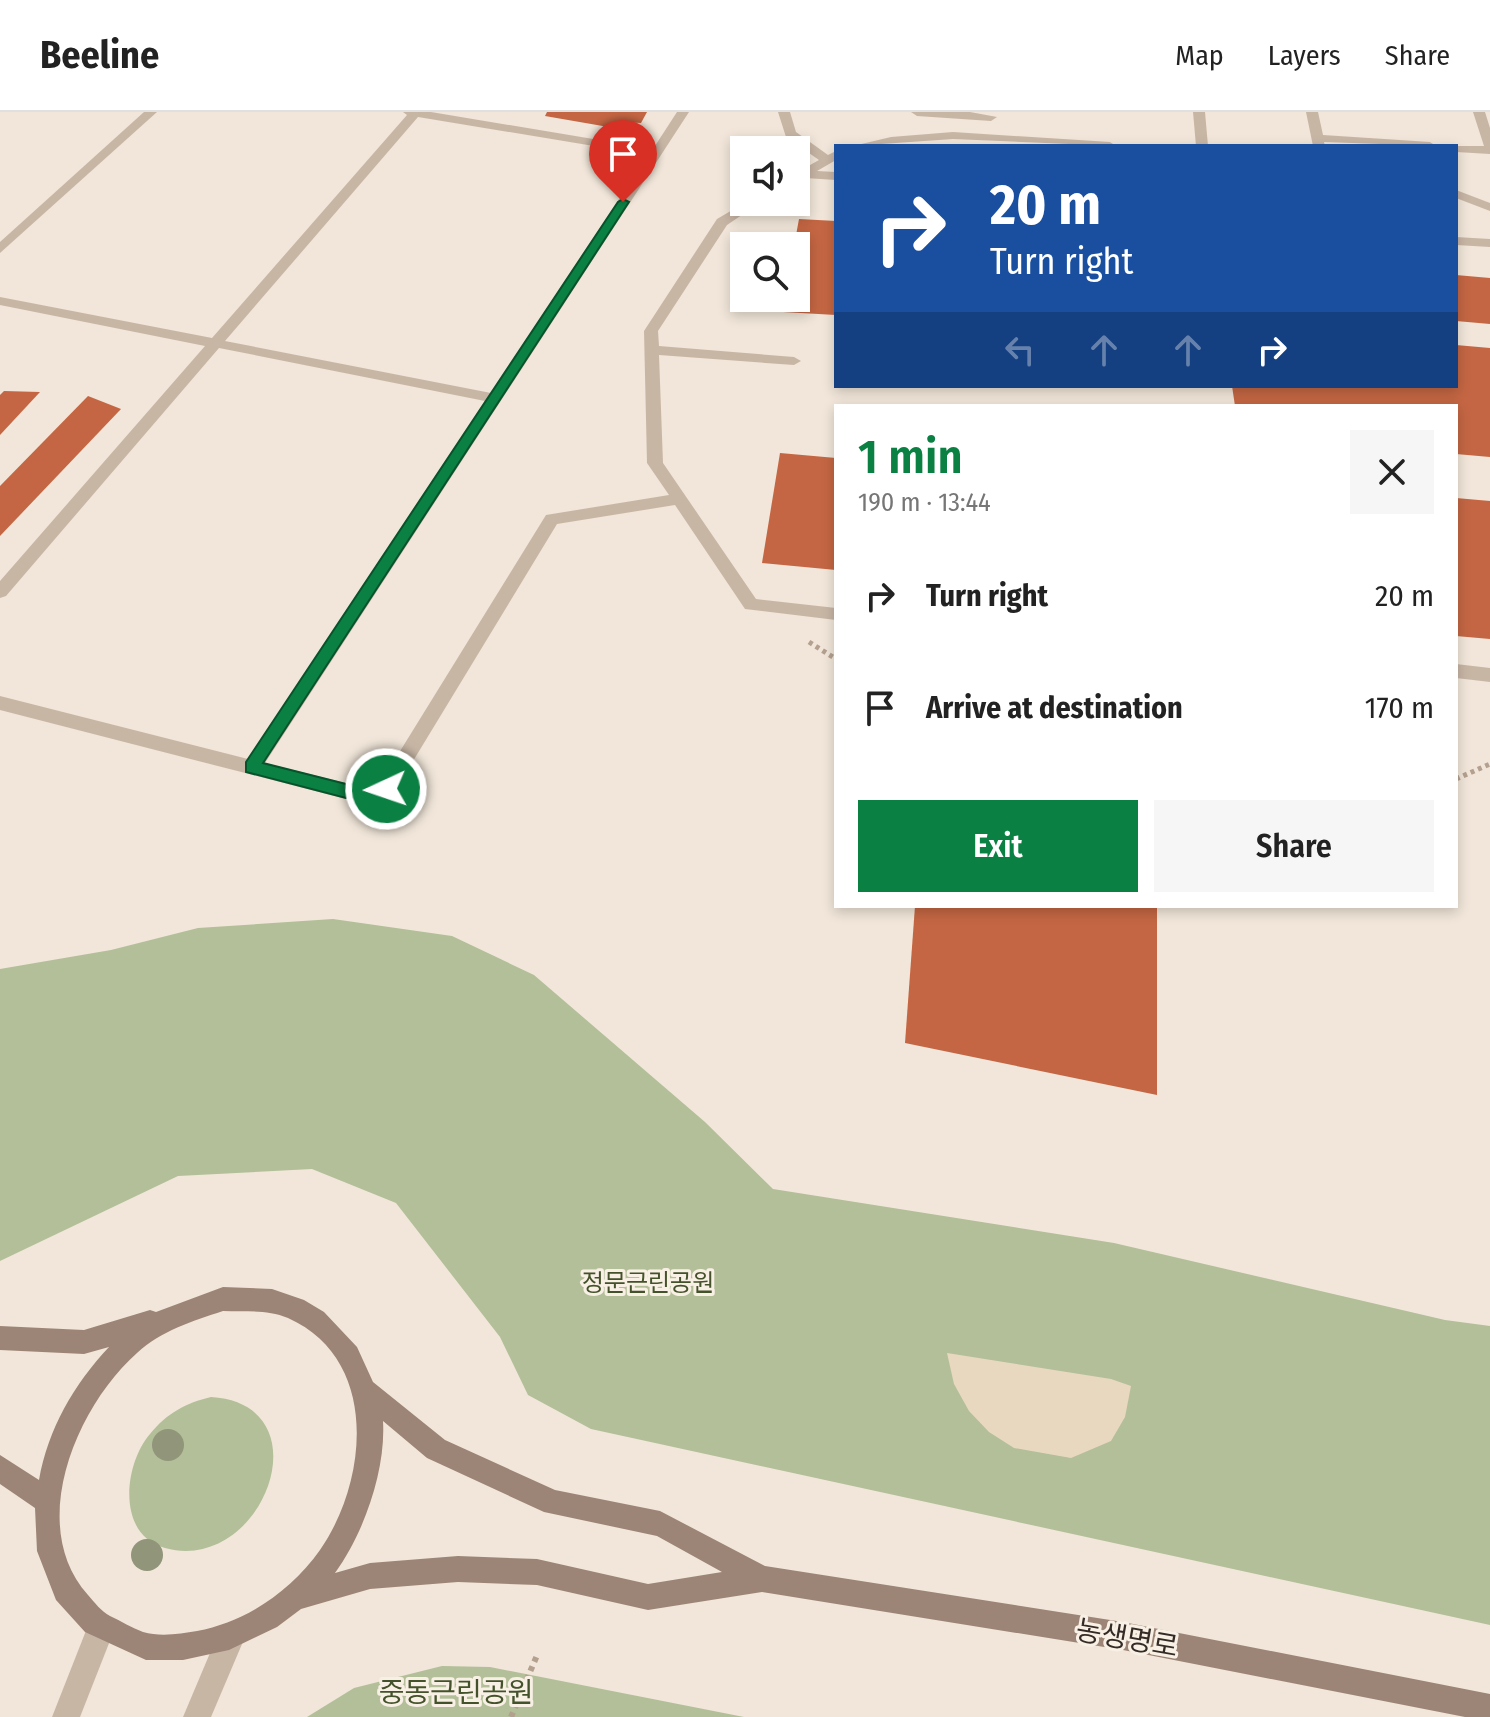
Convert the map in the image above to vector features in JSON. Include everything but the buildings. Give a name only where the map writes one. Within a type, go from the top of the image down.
[{"type":"street","points":[[0,249],[151,112]]},
{"type":"street","points":[[409,112],[656,153]]},
{"type":"street","points":[[252,767],[683,112]]},
{"type":"street","points":[[784,112],[790,134],[832,157]]},
{"type":"street","points":[[917,112],[992,114],[990,140]]},
{"type":"street","points":[[1199,112],[1202,144]]},
{"type":"street","points":[[1312,112],[1318,142],[1374,144]]},
{"type":"street","points":[[1458,148],[1490,149],[1479,112]]},
{"type":"street","points":[[0,592],[415,113]]},
{"type":"street","points":[[868,144],[905,136],[1070,144]]},
{"type":"street","points":[[810,170],[832,157]]},
{"type":"street","points":[[810,176],[834,176]]},
{"type":"street","points":[[1458,195],[1490,207]]},
{"type":"street","points":[[732,216],[722,222],[651,331],[655,463],[751,605],[834,614]]},
{"type":"street","points":[[1458,241],[1490,243]]},
{"type":"street","points":[[0,301],[494,398]]},
{"type":"street","points":[[651,350],[794,361]]},
{"type":"street","points":[[0,703],[346,791],[386,789],[552,519],[679,499]]},
{"type":"street","points":[[1458,671],[1490,675]]},
{"type":"street","points":[[0,1338],[84,1342],[223,1299],[271,1301],[314,1318],[346,1351],[365,1391],[371,1449],[340,1541],[293,1598]]},
{"type":"street","points":[[173,1315],[126,1346],[86,1390],[58,1442],[45,1500],[49,1550],[68,1595],[101,1628],[140,1645],[184,1647],[231,1637],[293,1598],[370,1576],[458,1569],[537,1572],[648,1597],[762,1579]]},
{"type":"street","points":[[365,1391],[436,1449],[553,1503],[660,1524],[762,1579]]},
{"type":"street","points":[[0,1468],[45,1500]]},
{"type":"street","name":"농생명로","points":[[762,1579],[1123,1636],[1490,1708]]},
{"type":"street","points":[[66,1717],[101,1628]]},
{"type":"street","points":[[197,1717],[231,1637]]},
{"type":"path","points":[[1458,778],[1490,764]]},
{"type":"path","points":[[511,1717],[538,1653]]},
{"type":"green space","name":"정문근린공원","points":[[333,919],[452,936],[534,975],[705,1122],[773,1189],[1114,1243],[1445,1320],[1490,1326],[1490,1625],[591,1429],[528,1395],[500,1337],[396,1203],[312,1169],[178,1176],[0,1261],[0,969],[111,950],[198,928]]},
{"type":"green space","points":[[211,1397],[246,1407],[267,1427],[273,1455],[268,1485],[253,1514],[230,1537],[200,1550],[165,1548],[149,1541],[138,1529],[132,1514],[129,1497],[134,1463],[141,1447],[163,1420],[193,1402]]},
{"type":"green space","name":"중동근린공원","points":[[442,1666],[490,1667],[744,1717],[307,1717],[354,1688]]},
{"type":"shaded area","points":[[947,1353],[1111,1379],[1131,1386],[1125,1417],[1111,1441],[1071,1458],[1014,1448],[989,1432],[969,1411],[954,1384]]},
{"type":"route","points":[[386,789],[346,791],[252,767],[623,202]]}]
